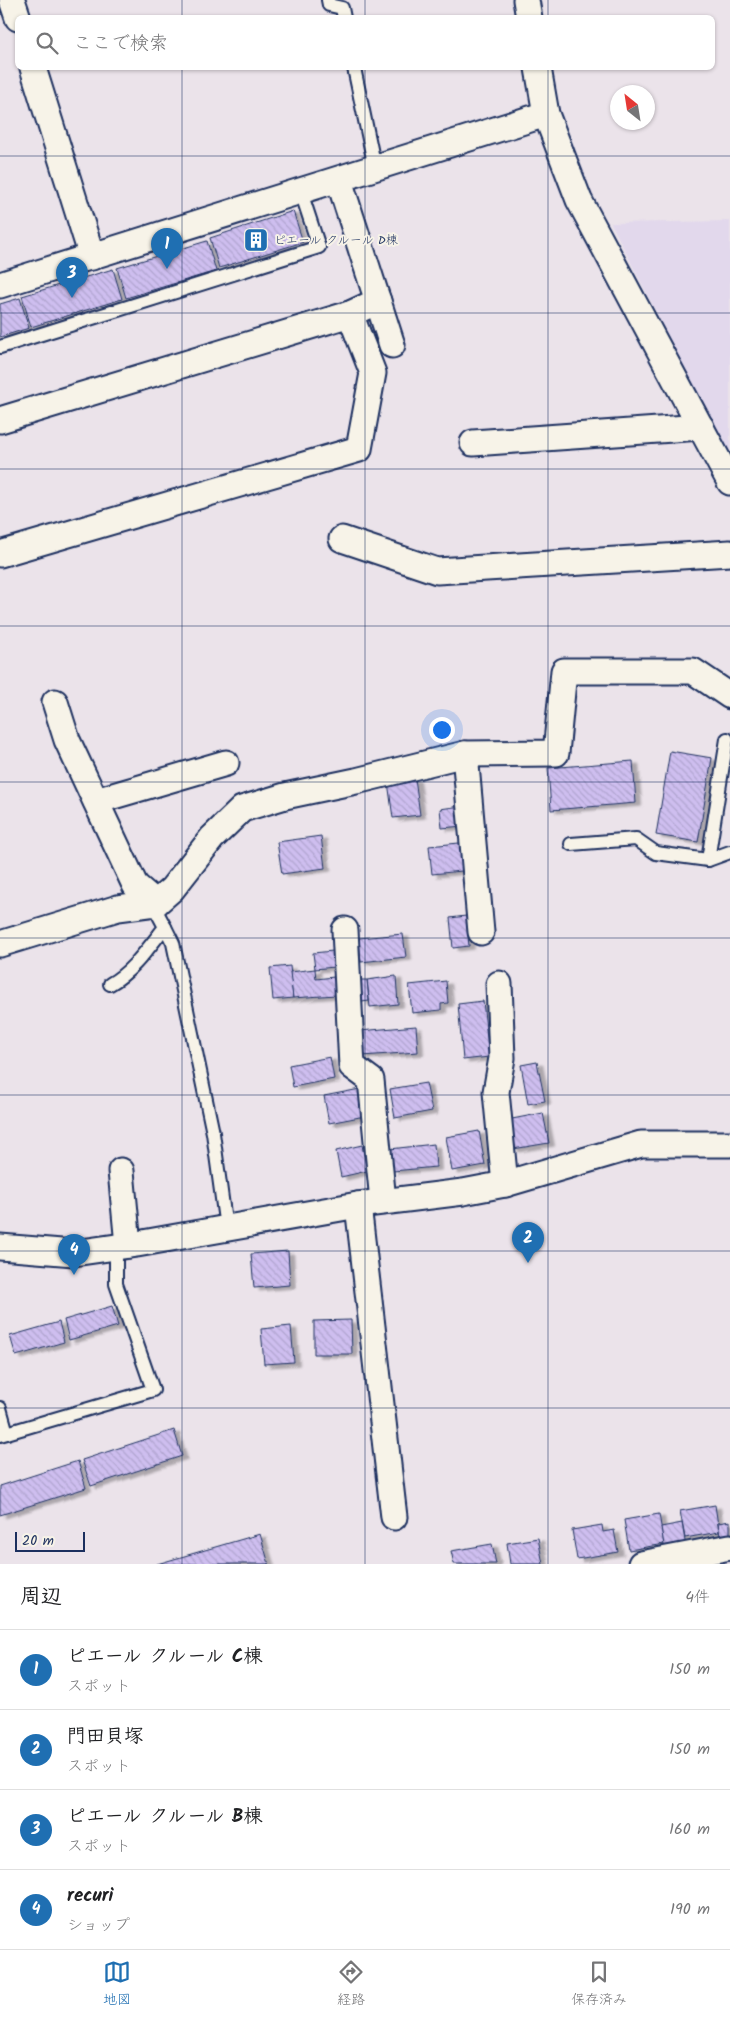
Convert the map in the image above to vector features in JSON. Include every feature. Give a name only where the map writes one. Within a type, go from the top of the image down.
[{"type":"street","points":[[12,0],[17,15]]},
{"type":"street","points":[[526,0],[528,15]]},
{"type":"street","points":[[34,70],[92,257]]},
{"type":"street","points":[[538,70],[546,114],[579,200],[730,482]]},
{"type":"street","points":[[0,286],[546,114]]},
{"type":"street","points":[[339,180],[392,345]]},
{"type":"street","points":[[0,420],[350,314],[378,300]]},
{"type":"street","points":[[0,554],[358,449],[373,373],[350,314]]},
{"type":"street","points":[[473,443],[701,427]]},
{"type":"street","points":[[342,539],[437,571],[730,553]]},
{"type":"street","points":[[0,944],[118,908],[156,903],[172,889],[212,838],[242,808],[285,796],[356,781],[465,754],[556,753],[564,671],[694,671],[730,696]]},
{"type":"street","points":[[55,702],[67,740],[135,884],[156,903]]},
{"type":"street","points":[[465,754],[482,932]]},
{"type":"street","points":[[96,802],[226,763]]},
{"type":"street","points":[[345,930],[352,1066],[371,1080],[383,1201]]},
{"type":"street","points":[[499,984],[502,1058],[496,1092],[505,1184]]},
{"type":"street","points":[[0,1247],[74,1253],[358,1205],[463,1192],[505,1184],[641,1144],[730,1144]]},
{"type":"street","points":[[121,1170],[122,1246]]},
{"type":"street","points":[[358,1205],[394,1517]]},
{"type":"street","points":[[641,1564],[730,1547]]},
{"type":"lane","points":[[328,0],[330,5],[342,8],[343,15]]},
{"type":"lane","points":[[354,70],[374,168]]},
{"type":"lane","points":[[0,347],[319,247],[301,192]]},
{"type":"lane","points":[[708,860],[727,739]]},
{"type":"lane","points":[[571,844],[636,839],[656,853],[708,860],[730,852]]},
{"type":"lane","points":[[156,903],[158,914],[173,943],[213,1133],[226,1228]]},
{"type":"lane","points":[[110,984],[121,978],[133,966],[165,927]]},
{"type":"lane","points":[[0,1408],[4,1434],[152,1390],[116,1284],[122,1246]]},
{"type":"shaded area","points":[[730,221],[730,458],[611,223]]},
{"type":"building","name":"ピエール クルール D棟","points":[[293,211],[303,242],[219,268],[210,238]]},
{"type":"building","points":[[207,241],[216,271],[126,298],[117,268]]},
{"type":"building","points":[[113,269],[122,299],[31,327],[22,296]]},
{"type":"building","points":[[20,298],[29,328],[0,337],[0,304]]},
{"type":"building","points":[[670,751],[712,758],[698,842],[656,835]]},
{"type":"building","points":[[633,761],[636,803],[551,810],[548,768]]},
{"type":"building","points":[[415,778],[420,815],[393,818],[388,782]]},
{"type":"building","points":[[461,806],[463,826],[442,828],[440,809]]},
{"type":"building","points":[[321,836],[325,868],[282,874],[277,842]]},
{"type":"building","points":[[469,842],[472,870],[432,874],[429,846]]},
{"type":"building","points":[[466,916],[469,946],[453,948],[450,918]]},
{"type":"building","points":[[403,934],[406,957],[361,962],[359,938]]},
{"type":"building","points":[[343,950],[344,966],[315,969],[313,953]]},
{"type":"building","points":[[290,966],[293,998],[273,1000],[270,968]]},
{"type":"building","points":[[315,969],[316,979],[334,977],[336,995],[293,998],[290,972]]},
{"type":"building","points":[[396,976],[398,1004],[370,1007],[367,980]]},
{"type":"building","points":[[360,980],[367,980],[369,1001],[362,1002]]},
{"type":"building","points":[[446,981],[448,1003],[441,1004],[441,1010],[412,1013],[409,985]]},
{"type":"building","points":[[483,1001],[489,1057],[463,1060],[458,1004]]},
{"type":"building","points":[[416,1026],[418,1052],[362,1056],[360,1031]]},
{"type":"building","points":[[330,1057],[334,1079],[293,1087],[289,1065]]},
{"type":"building","points":[[537,1062],[545,1101],[528,1104],[521,1065]]},
{"type":"building","points":[[426,1083],[432,1111],[395,1118],[390,1089]]},
{"type":"building","points":[[360,1089],[365,1116],[329,1123],[324,1096]]},
{"type":"building","points":[[543,1113],[549,1143],[513,1149],[507,1120]]},
{"type":"building","points":[[479,1131],[485,1165],[452,1171],[446,1137]]},
{"type":"building","points":[[434,1144],[436,1167],[393,1171],[390,1149]]},
{"type":"building","points":[[362,1145],[367,1171],[341,1177],[336,1151]]},
{"type":"building","points":[[288,1251],[290,1285],[254,1288],[251,1254]]},
{"type":"building","points":[[112,1306],[118,1326],[69,1340],[64,1320]]},
{"type":"building","points":[[351,1320],[352,1354],[314,1354],[314,1321]]},
{"type":"building","points":[[59,1322],[64,1342],[16,1356],[10,1336]]},
{"type":"building","points":[[291,1326],[294,1362],[264,1364],[261,1329]]},
{"type":"building","points":[[174,1430],[182,1456],[91,1486],[82,1460]]},
{"type":"building","points":[[78,1461],[86,1488],[0,1515],[0,1486]]},
{"type":"building","points":[[715,1505],[719,1532],[685,1538],[680,1511]]},
{"type":"building","points":[[659,1514],[664,1544],[629,1550],[624,1520]]},
{"type":"building","points":[[730,1521],[730,1541],[721,1542],[718,1523]]},
{"type":"building","points":[[682,1523],[686,1547],[665,1551],[661,1527]]},
{"type":"building","points":[[602,1525],[603,1532],[614,1530],[618,1552],[577,1559],[572,1530]]},
{"type":"building","points":[[260,1534],[269,1564],[157,1564]]},
{"type":"building","points":[[538,1538],[543,1564],[510,1564],[507,1543]]},
{"type":"building","points":[[492,1544],[496,1564],[454,1564],[451,1551]]},
{"type":"place","name":"ピエール クルール D棟","points":[[256,240]]},
{"type":"place","name":"ピエール クルール C棟","points":[[167,269]]},
{"type":"place","name":"ピエール クルール B棟","points":[[72,298]]},
{"type":"place","name":"門田貝塚","points":[[528,1263]]},
{"type":"place","name":"recuri","points":[[74,1275]]}]
